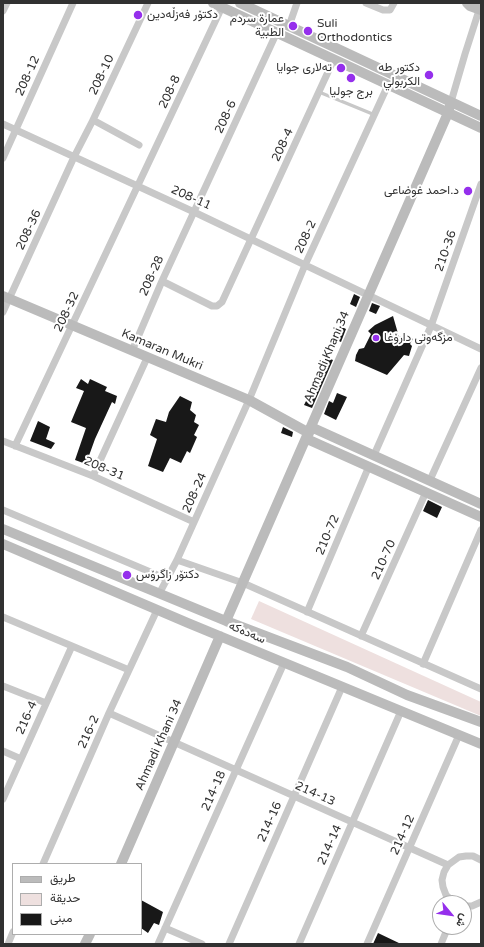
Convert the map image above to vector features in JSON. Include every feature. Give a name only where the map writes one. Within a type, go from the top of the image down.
[{"type":"main road","points":[[240,3],[481,116]]},
{"type":"main road","points":[[467,3],[470,6],[480,8]]},
{"type":"main road","points":[[217,5],[481,128]]},
{"type":"main road","name":"Ahmadi Khani 34","points":[[226,621],[448,113],[451,102]]},
{"type":"main road","name":"Kamaran Mukri","points":[[6,298],[249,400],[369,466],[481,517]]},
{"type":"main road","name":"Kamaran Mukri","points":[[309,433],[374,454],[481,504]]},
{"type":"main road","points":[[462,508],[466,497]]},
{"type":"main road","name":"سەدەکە","points":[[3,529],[226,621],[347,667],[367,678],[401,692],[481,722]]},
{"type":"main road","points":[[16,550],[19,544],[20,536]]},
{"type":"main road","name":"سەدەکە","points":[[3,544],[157,610],[481,744]]},
{"type":"main road","points":[[36,558],[37,551],[41,545]]},
{"type":"main road","name":"Ahmadi Khani 34","points":[[120,863],[220,636]]},
{"type":"main road","points":[[360,694],[368,693],[372,690],[372,685],[367,678]]},
{"type":"main road","points":[[397,710],[387,701],[391,693],[401,692]]},
{"type":"main road","points":[[85,944],[90,935]]},
{"type":"street","points":[[3,11],[7,3]]},
{"type":"street","name":"208-12","points":[[3,158],[73,3]]},
{"type":"street","name":"208-10","points":[[74,157],[148,3]]},
{"type":"street","points":[[289,26],[297,3]]},
{"type":"street","points":[[366,3],[383,10],[390,10],[394,3]]},
{"type":"street","name":"208-8","points":[[138,187],[217,5]]},
{"type":"street","points":[[451,102],[480,8]]},
{"type":"street","name":"208-6","points":[[194,212],[277,32]]},
{"type":"street","name":"208-4","points":[[162,281],[208,304],[217,306],[222,302],[334,59]]},
{"type":"street","name":"208-2","points":[[249,400],[305,265],[388,85]]},
{"type":"street","points":[[93,120],[138,146]]},
{"type":"street","name":"208-11","points":[[3,124],[252,239],[368,295]]},
{"type":"street","name":"208-36","points":[[3,312],[6,298],[74,157]]},
{"type":"street","name":"210-36","points":[[374,454],[431,326],[481,184]]},
{"type":"street","name":"208-32","points":[[16,446],[138,187]]},
{"type":"street","name":"208-28","points":[[132,351],[194,212]]},
{"type":"street","points":[[368,295],[481,349]]},
{"type":"street","points":[[93,476],[147,358]]},
{"type":"street","points":[[430,480],[481,368]]},
{"type":"street","name":"208-24","points":[[159,594],[177,560],[249,400]]},
{"type":"street","name":"208-31","points":[[3,441],[93,476],[194,522]]},
{"type":"street","name":"210-72","points":[[307,612],[369,466]]},
{"type":"street","name":"210-70","points":[[361,636],[426,492]]},
{"type":"street","points":[[3,510],[167,579]]},
{"type":"street","points":[[423,664],[481,530]]},
{"type":"street","points":[[177,560],[243,584],[423,664],[481,688]]},
{"type":"street","name":"216-2","points":[[43,863],[109,713],[157,610]]},
{"type":"street","points":[[3,617],[130,670]]},
{"type":"street","name":"216-4","points":[[3,799],[72,646]]},
{"type":"street","name":"214-18","points":[[158,944],[284,663]]},
{"type":"street","points":[[3,686],[46,703]]},
{"type":"street","name":"214-16","points":[[229,944],[342,687]]},
{"type":"street","name":"214-14","points":[[299,944],[352,822],[397,710]]},
{"type":"street","name":"214-13","points":[[109,713],[448,865]]},
{"type":"street","name":"214-12","points":[[367,944],[459,735]]},
{"type":"street","points":[[3,751],[21,758]]},
{"type":"street","points":[[446,895],[442,880],[448,865],[459,857],[473,856],[481,858]]},
{"type":"street","points":[[165,928],[202,944]]},
{"type":"street","points":[[8,944],[12,934]]},
{"type":"lane","points":[[319,92],[375,115]]},
{"type":"green space","points":[[259,601],[481,702],[481,716],[251,619]]},
{"type":"building","points":[[354,294],[360,297],[356,307],[350,304]]},
{"type":"building","points":[[372,303],[380,306],[376,314],[369,311]]},
{"type":"building","points":[[393,316],[399,337],[407,335],[413,339],[410,344],[412,346],[409,356],[404,355],[387,375],[355,361],[359,349],[364,348],[371,334],[368,331],[375,325]]},
{"type":"building","points":[[340,326],[346,329],[341,342],[334,339]]},
{"type":"building","points":[[326,357],[333,360],[312,408],[304,405],[311,393]]},
{"type":"building","points":[[81,379],[88,384],[90,379],[107,387],[105,391],[117,396],[115,404],[112,402],[95,439],[86,464],[75,460],[86,428],[71,422],[84,391],[76,388]]},
{"type":"building","points":[[337,393],[347,397],[336,420],[324,414],[329,401],[333,403]]},
{"type":"building","points":[[180,396],[192,402],[190,410],[196,415],[194,422],[199,425],[194,435],[197,437],[190,453],[187,451],[181,463],[170,458],[163,472],[148,466],[157,439],[150,435],[156,419],[166,422],[169,412]]},
{"type":"building","points":[[38,421],[50,427],[46,439],[55,443],[51,449],[30,441]]},
{"type":"building","points":[[283,427],[293,432],[292,437],[281,433]]},
{"type":"building","points":[[428,500],[442,507],[437,518],[423,511]]},
{"type":"building","points":[[142,901],[163,912],[159,925],[154,923],[148,933],[142,929]]},
{"type":"building","points":[[378,933],[401,944],[373,944]]},
{"type":"place","name":"دکتۆر فەزڵەدین","points":[[138,15]]},
{"type":"place","name":"عمارة سردم الطبية","points":[[293,26]]},
{"type":"place","name":"Suli Orthodontics","points":[[308,31]]},
{"type":"place","name":"تەلاری جوایا","points":[[341,68]]},
{"type":"place","name":"دكتور طه الكربولي","points":[[429,75]]},
{"type":"place","name":"برج جوليا","points":[[351,78]]},
{"type":"place","name":"د.احمد غوضاعی","points":[[468,191]]},
{"type":"place","name":"مزگەوتی دارۆغا","points":[[376,338]]},
{"type":"place","name":"دکتۆر زاگرۆس","points":[[127,575]]}]
